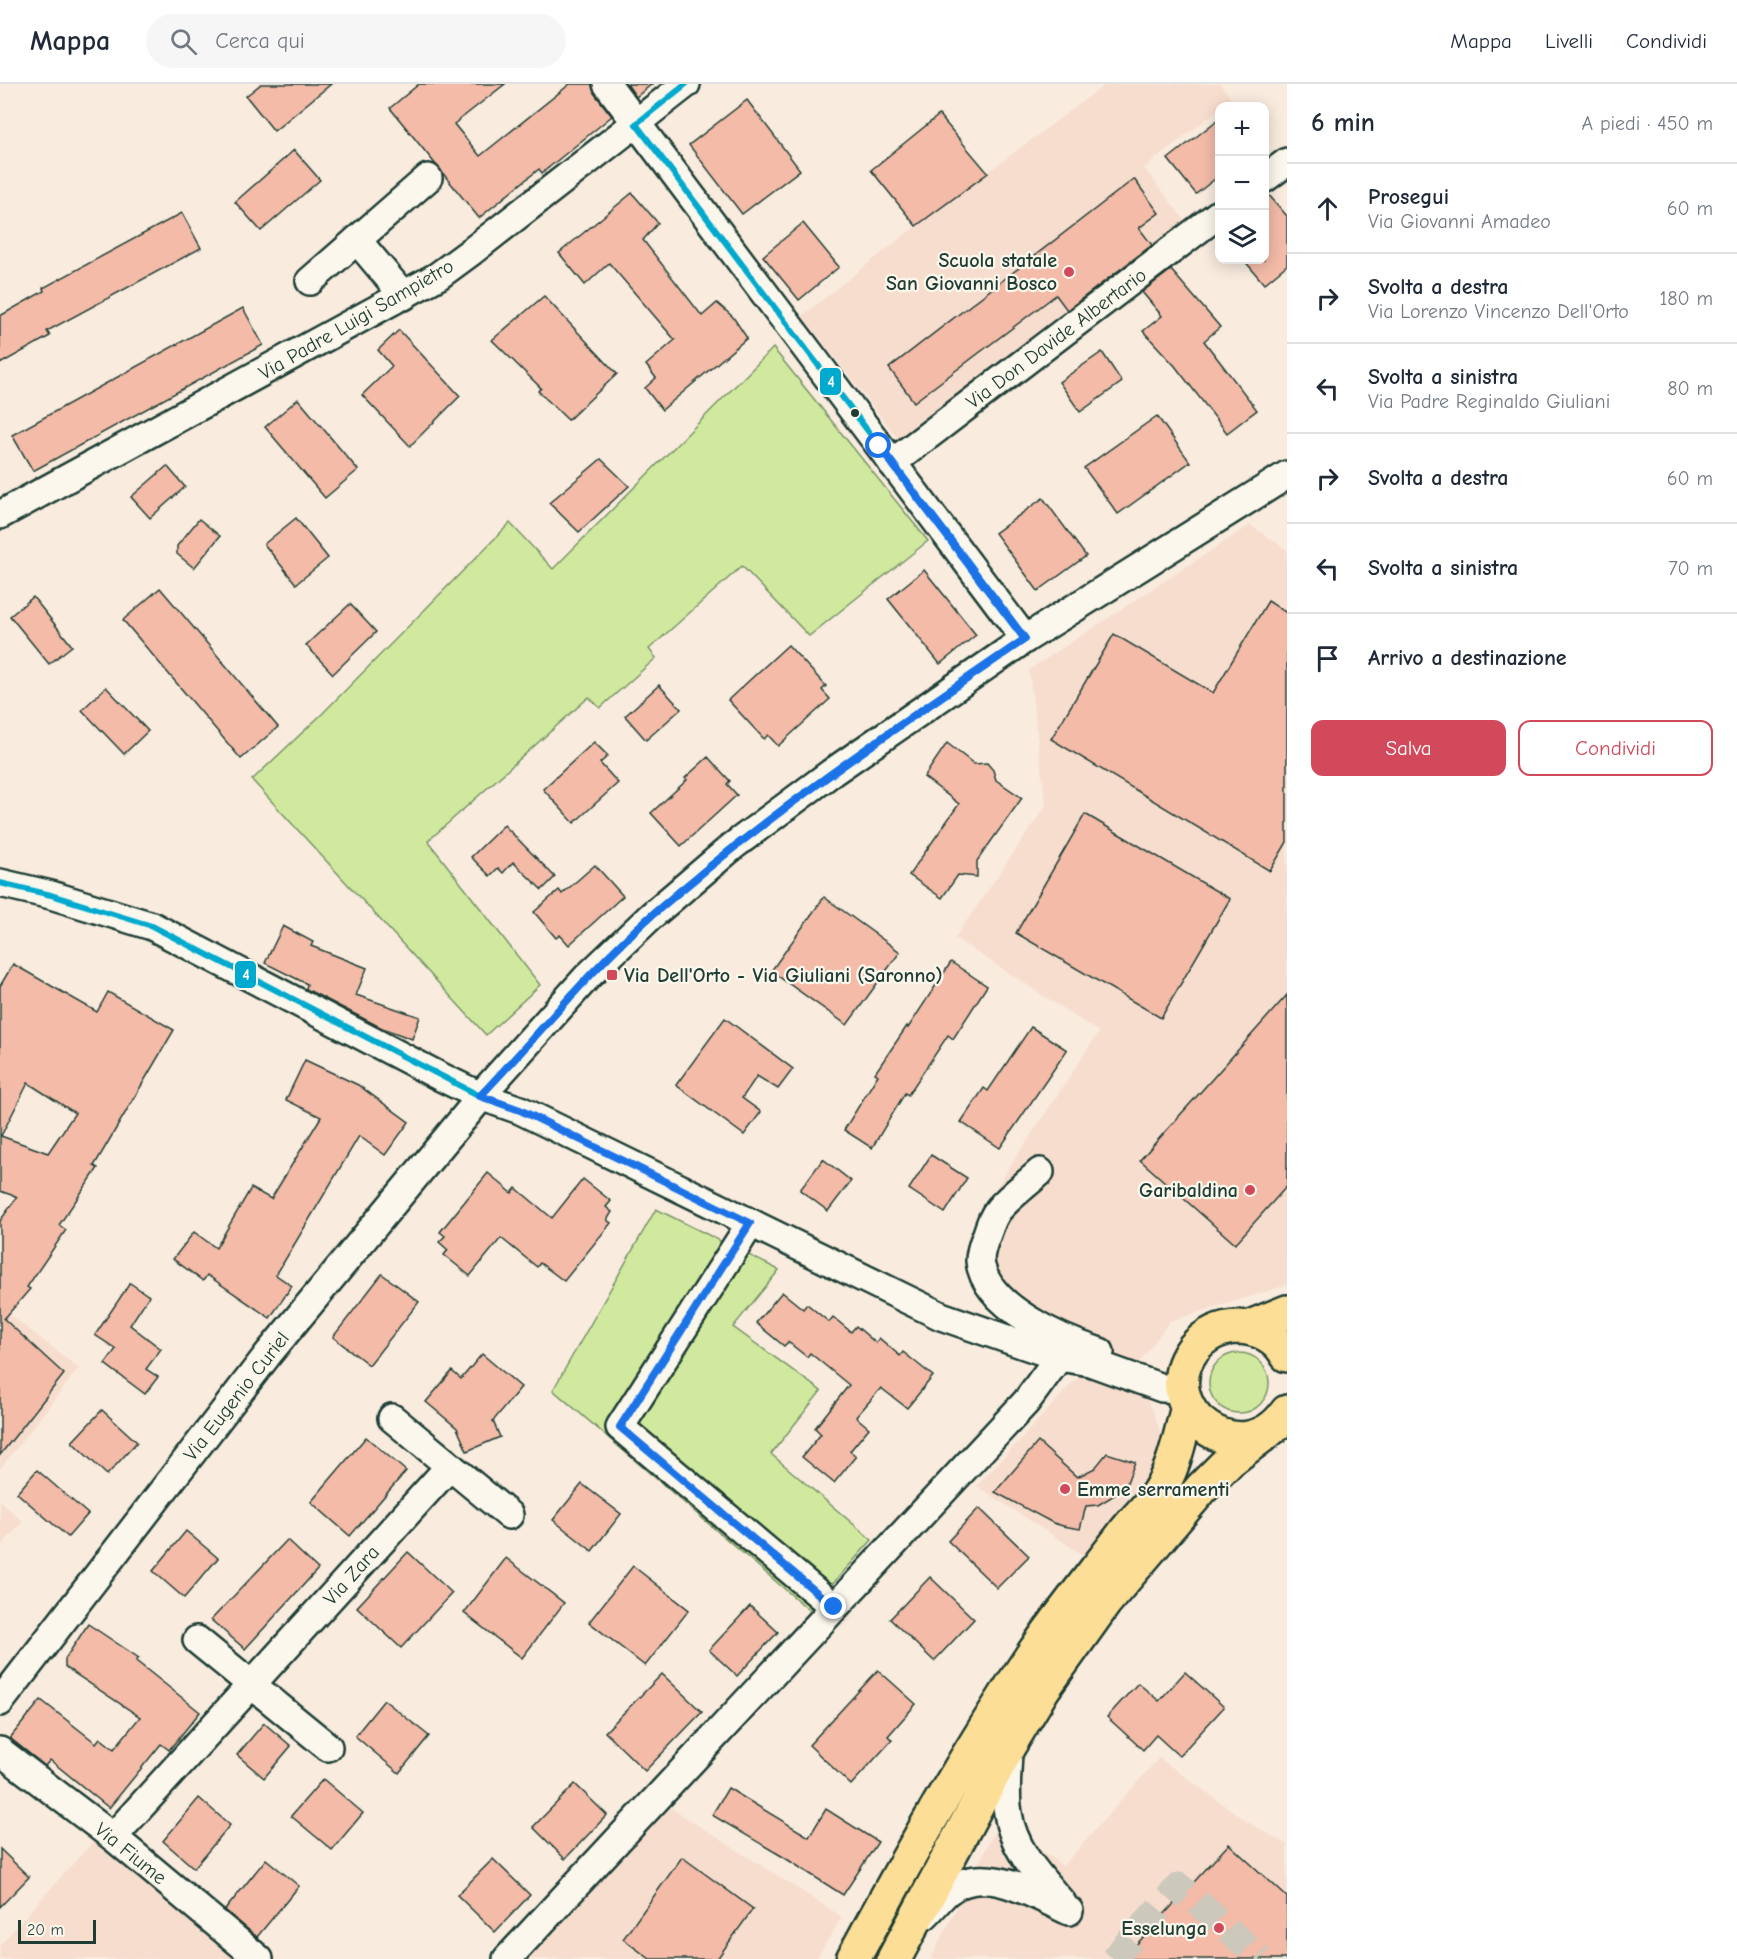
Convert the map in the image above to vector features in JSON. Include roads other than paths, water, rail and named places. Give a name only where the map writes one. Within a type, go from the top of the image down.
[{"type":"main road","points":[[853,1959],[903,1866],[988,1722],[1077,1594],[1158,1493],[1173,1464],[1177,1395],[1189,1356],[1200,1342],[1214,1332],[1230,1327],[1250,1327],[1287,1312]]},
{"type":"main road","points":[[1250,1327],[1267,1334],[1282,1346],[1287,1355]]},
{"type":"main road","points":[[1177,1395],[1198,1422],[1213,1433],[1231,1439],[1249,1438],[1277,1422]]},
{"type":"main road","points":[[900,1948],[1008,1747],[1043,1689],[1105,1602],[1201,1489],[1229,1461],[1277,1422]]},
{"type":"street","points":[[607,84],[1025,639]]},
{"type":"street","name":"Via Padre Luigi Sampietro","points":[[0,515],[438,276],[686,84]]},
{"type":"street","points":[[1269,175],[1287,162]]},
{"type":"street","points":[[310,281],[428,178]]},
{"type":"street","name":"Via Don Davide Albertario","points":[[892,463],[1215,217]]},
{"type":"street","points":[[357,240],[404,296]]},
{"type":"street","name":"Via Eugenio Curiel","points":[[0,1702],[268,1353],[480,1096],[587,977],[651,916],[734,846],[831,773],[1025,639],[1287,475]]},
{"type":"street","points":[[0,883],[51,895],[152,926],[480,1096],[520,1110],[941,1316],[1059,1357],[1090,1362],[1177,1395]]},
{"type":"street","points":[[1040,1172],[999,1209],[992,1221],[983,1242],[980,1261],[988,1280],[1002,1300],[1020,1315],[1085,1347],[1119,1358],[1148,1374],[1177,1395]]},
{"type":"street","points":[[750,1223],[620,1427],[834,1607]]},
{"type":"street","points":[[507,1959],[1026,1402],[1059,1357]]},
{"type":"street","points":[[392,1418],[509,1515]]},
{"type":"street","name":"Via Zara","points":[[113,1837],[450,1466]]},
{"type":"street","points":[[197,1641],[328,1747]]},
{"type":"street","points":[[900,1948],[947,1892],[966,1881],[984,1878],[1018,1887],[1069,1911],[1029,1865],[1015,1839],[1008,1813],[1008,1747]]},
{"type":"street","name":"Via Fiume","points":[[0,1751],[113,1837],[259,1959]]},
{"type":"tunnel","points":[[1113,1959],[1179,1886],[1261,1959]]},
{"type":"place","name":"Scuola statale San Giovanni Bosco","points":[[1069,272]]},
{"type":"place","name":"Via Dell'Orto - Via Giuliani (Saronno)","points":[[612,975]]},
{"type":"place","name":"Garibaldina","points":[[1250,1190]]},
{"type":"place","name":"Emme serramenti","points":[[1065,1489]]},
{"type":"place","name":"Esselunga","points":[[1219,1928]]}]
